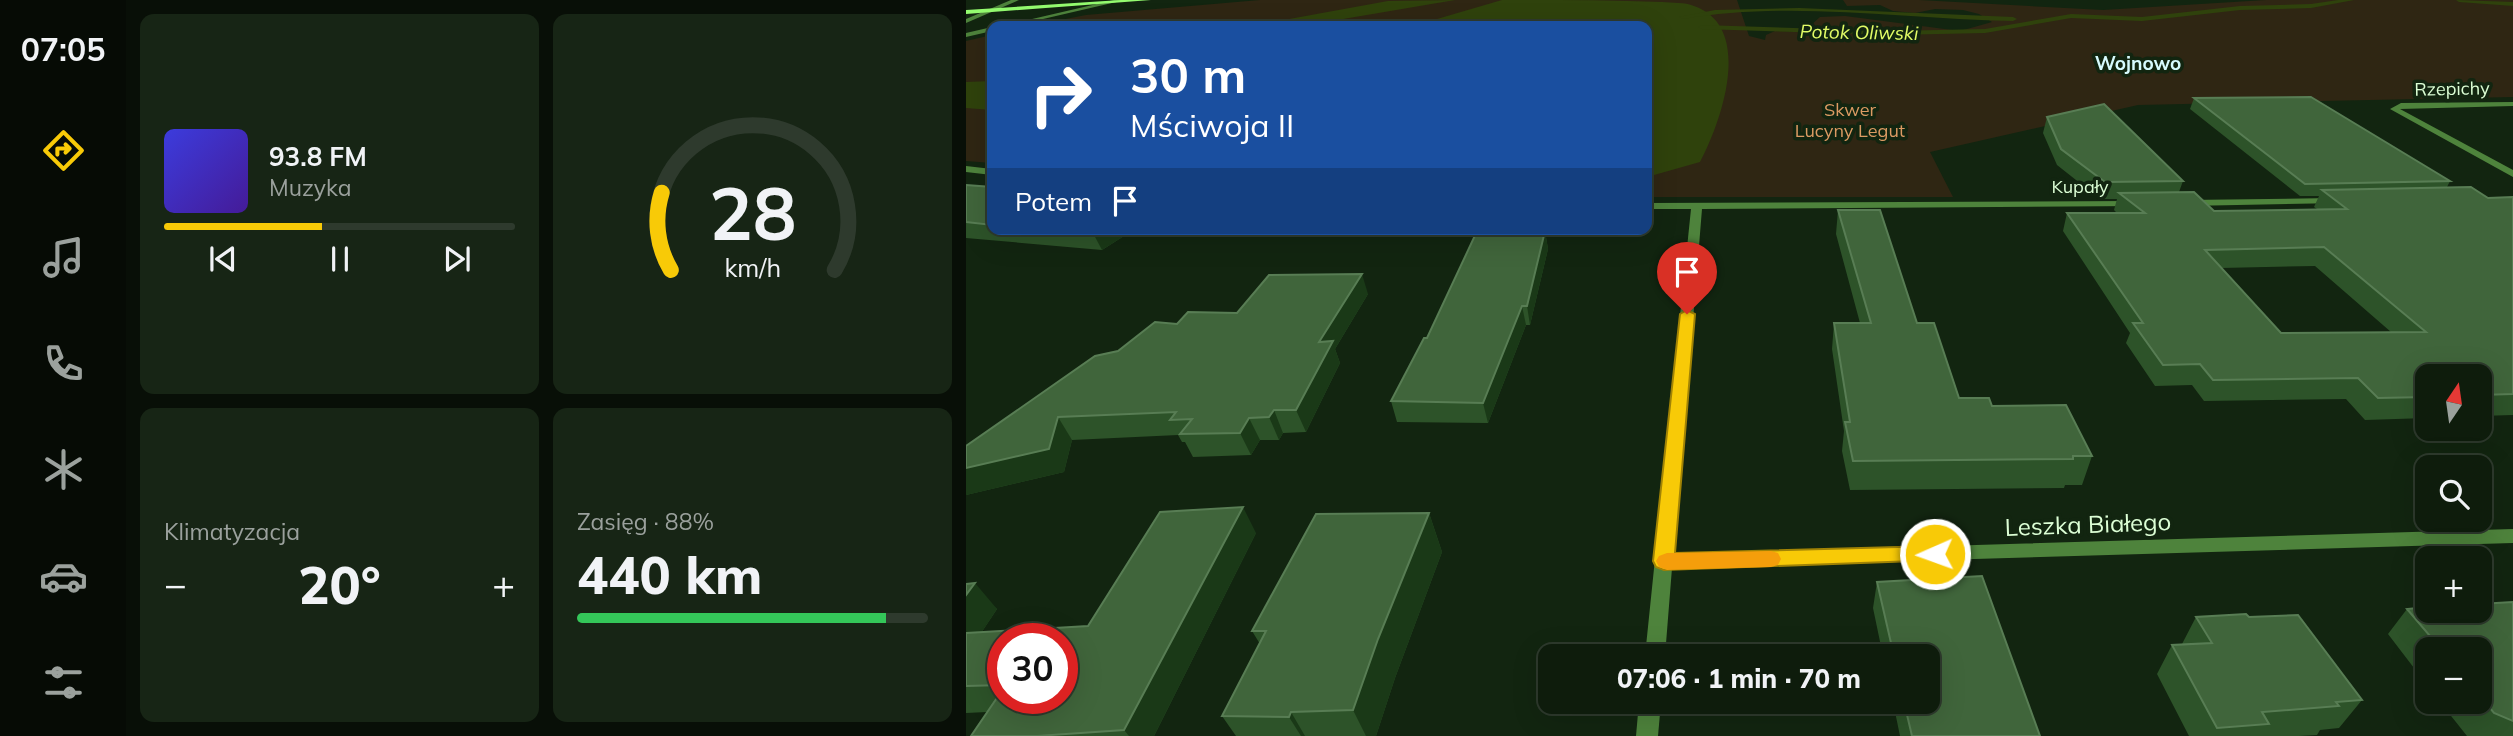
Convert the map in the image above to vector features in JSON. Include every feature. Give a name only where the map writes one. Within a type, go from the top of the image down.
[{"type":"main road","points":[[966,12],[1148,0]]},
{"type":"street","points":[[966,21],[1016,0]]},
{"type":"street","points":[[1028,21],[1122,0]]},
{"type":"street","points":[[966,35],[987,30]]},
{"type":"street","name":"Rzepichy","points":[[2513,104],[2401,105],[2394,109],[2513,174]]},
{"type":"street","points":[[966,169],[987,171]]},
{"type":"street","points":[[2178,203],[2351,201]]},
{"type":"street","name":"Kupały","points":[[1652,206],[2140,204]]},
{"type":"street","points":[[1656,644],[1698,206]]},
{"type":"street","name":"Leszka Białego","points":[[1664,561],[2513,536]]},
{"type":"street","points":[[1647,736],[1649,714]]},
{"type":"green space","name":"Skwer Lucyny Legut","points":[[1260,0],[1737,0],[1749,36],[1765,40],[1766,35],[1775,31],[1809,32],[1810,26],[1820,17],[1845,16],[1960,31],[1992,22],[1979,14],[1963,10],[1935,9],[1915,13],[1893,11],[1880,5],[1847,6],[1843,0],[1919,0],[2103,10],[2266,0],[2513,0],[2513,97],[2138,105],[1930,152],[1953,197],[1652,197],[1652,21],[1055,21],[1086,15]]},
{"type":"green space","points":[[987,36],[987,163],[966,161],[966,41]]},
{"type":"shaded area","points":[[1455,0],[1331,21],[1278,21],[1388,1]]},
{"type":"shaded area","points":[[1502,0],[1602,0],[1694,6],[1713,17],[1724,34],[1728,54],[1728,77],[1723,101],[1700,162],[1652,176],[1652,21],[1430,21]]},
{"type":"shaded area","points":[[987,81],[987,110],[966,108],[966,82]]},
{"type":"building","points":[[2311,97],[2450,181],[2305,184],[2194,98]]},
{"type":"building","points":[[2104,104],[2183,181],[2105,182],[2061,149],[2047,117]]},
{"type":"building","points":[[966,185],[987,187],[987,224],[966,222]]},
{"type":"building","points":[[2471,187],[2488,198],[2513,197],[2513,394],[2492,395],[2492,364],[2415,364],[2415,397],[2378,398],[2358,378],[2213,380],[2200,364],[2163,365],[2133,323],[2143,323],[2067,213],[2145,213],[2119,193],[2194,192],[2214,211],[2347,209],[2322,190]],"holes":[[[2324,247],[2426,332],[2281,333],[2205,250]]]},
{"type":"building","points":[[1838,210],[1880,210],[1917,323],[1934,323],[1959,398],[1989,398],[1992,406],[2066,405],[2092,456],[2073,456],[2073,459],[1853,461],[1845,422],[1850,422],[1834,323],[1871,323]]},
{"type":"building","points":[[1475,235],[1544,235],[1527,306],[1522,306],[1483,403],[1391,401],[1424,338],[1427,338]]},
{"type":"building","points":[[1362,274],[1319,342],[1333,341],[1296,410],[1274,410],[1269,417],[1249,418],[1240,433],[1180,434],[1192,419],[1170,420],[1176,412],[1058,417],[1049,449],[966,468],[966,446],[1095,356],[1118,351],[1155,322],[1177,324],[1188,312],[1237,313],[1269,275]]},
{"type":"building","points":[[1243,507],[1124,730],[1037,736],[971,736],[987,712],[1078,714],[1078,627],[1088,626],[1160,512]]},
{"type":"building","points":[[1429,513],[1378,639],[1353,710],[1291,712],[1289,717],[1222,716],[1266,631],[1252,631],[1316,514]]},
{"type":"building","points":[[1982,576],[2040,736],[1912,736],[1907,714],[1940,714],[1940,644],[1891,644],[1877,582]]},
{"type":"building","points":[[975,583],[966,595],[966,584]]},
{"type":"building","points":[[2513,602],[2513,721],[2492,711],[2492,637],[2431,637],[2419,623],[2492,623],[2492,603]]},
{"type":"building","points":[[2415,608],[2415,618],[2407,609]]},
{"type":"building","points":[[2246,614],[2249,617],[2298,615],[2362,700],[2336,702],[2339,706],[2262,712],[2269,724],[2217,728],[2172,645],[2212,643],[2196,617]]},
{"type":"building","points":[[987,632],[987,685],[966,686],[966,633]]},
{"type":"waterway","name":"Potok Oliwski","points":[[1702,27],[1892,33],[1985,31],[2071,16],[2142,19],[2240,8],[2311,6],[2351,0]]},
{"type":"waterway","name":"Potok Oliwski","points":[[2459,0],[2513,4]]},
{"type":"waterway","name":"Potok Oliwski","points":[[1683,17],[1725,12],[1799,10],[2013,19]]},
{"type":"slow traffic","points":[[1667,561],[1771,559]]},
{"type":"district","name":"Wojnowo","points":[[2138,63]]},
{"type":"route","points":[[1687,314],[1664,561],[1935,554]]}]
